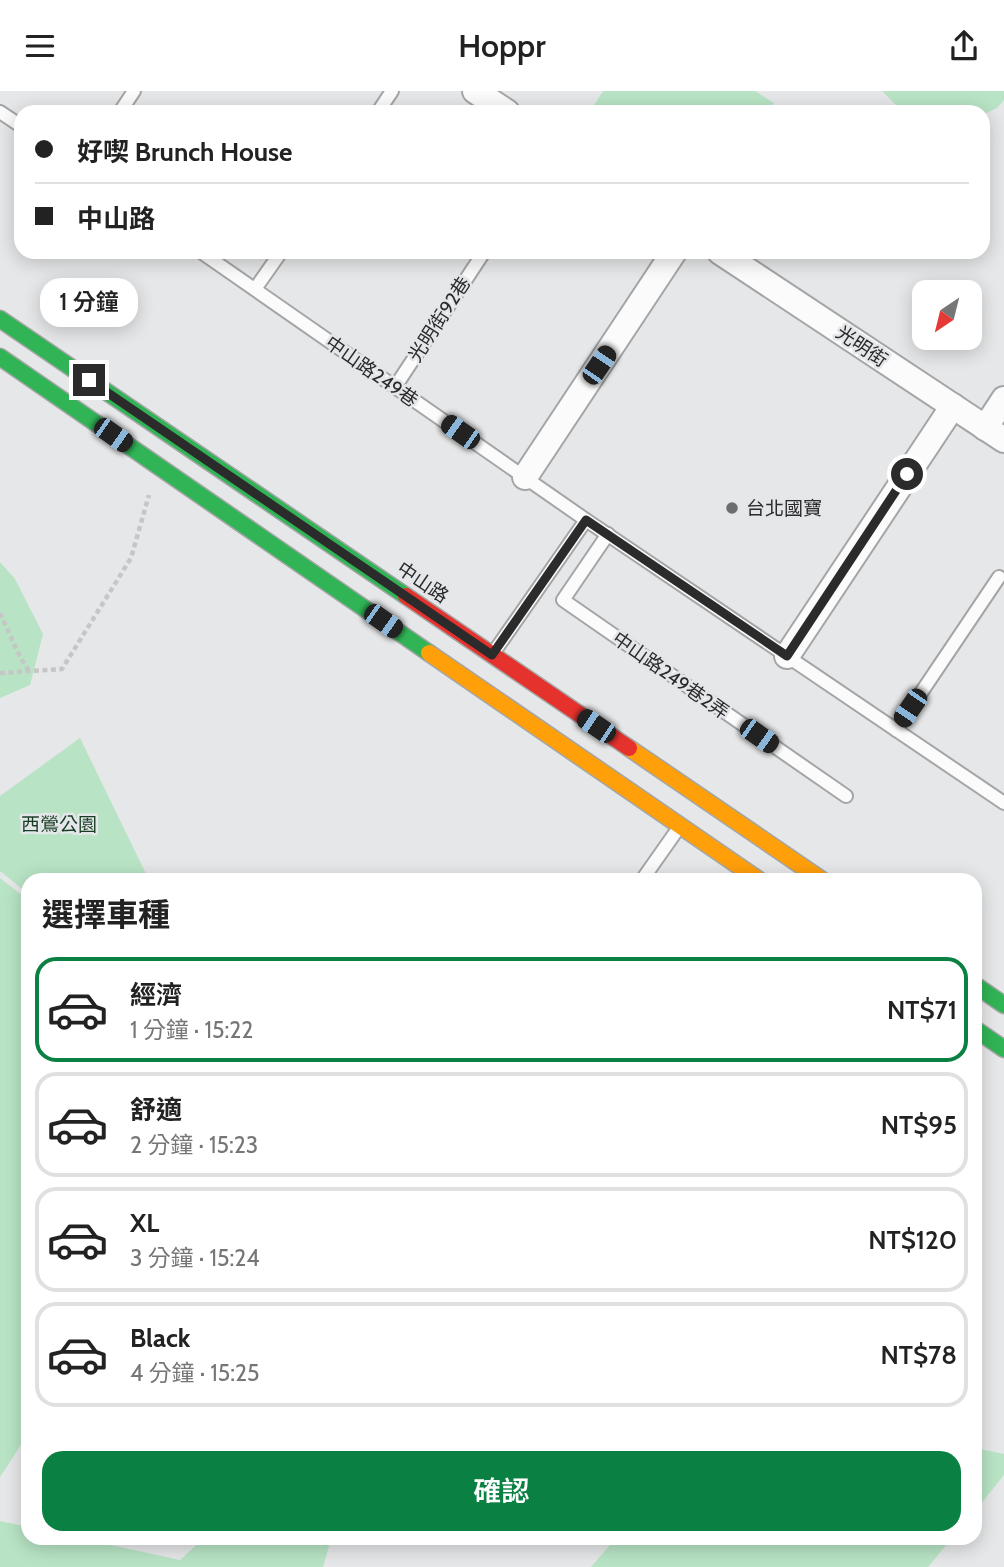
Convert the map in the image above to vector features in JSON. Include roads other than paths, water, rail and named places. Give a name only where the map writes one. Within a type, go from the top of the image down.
[{"type":"street","points":[[475,91],[496,105]]},
{"type":"street","points":[[525,477],[669,259]]},
{"type":"street","name":"光明街","points":[[731,259],[995,434]]},
{"type":"street","name":"中山路","points":[[0,319],[482,669],[690,811],[809,873]]},
{"type":"street","name":"中山路","points":[[0,357],[158,466],[482,669],[690,811],[752,873]]},
{"type":"street","points":[[995,434],[1004,399]]},
{"type":"street","points":[[787,656],[953,406]]},
{"type":"street","points":[[982,990],[1004,1005]]},
{"type":"street","points":[[982,1034],[1004,1049]]},
{"type":"lane","name":"中山路249巷","points":[[211,259],[586,520],[1000,801]]},
{"type":"lane","points":[[255,289],[276,259]]},
{"type":"lane","name":"光明街92巷","points":[[395,387],[479,259]]},
{"type":"lane","points":[[482,669],[586,520]]},
{"type":"lane","name":"中山路249巷2弄","points":[[608,534],[563,600],[846,796]]},
{"type":"lane","points":[[896,730],[999,577]]},
{"type":"lane","points":[[1000,801],[1004,786]]},
{"type":"lane","points":[[647,873],[690,811]]},
{"type":"place","name":"台北國寶","points":[[732,508]]},
{"type":"park label","name":"西鶯公園","points":[[59,824]]}]
